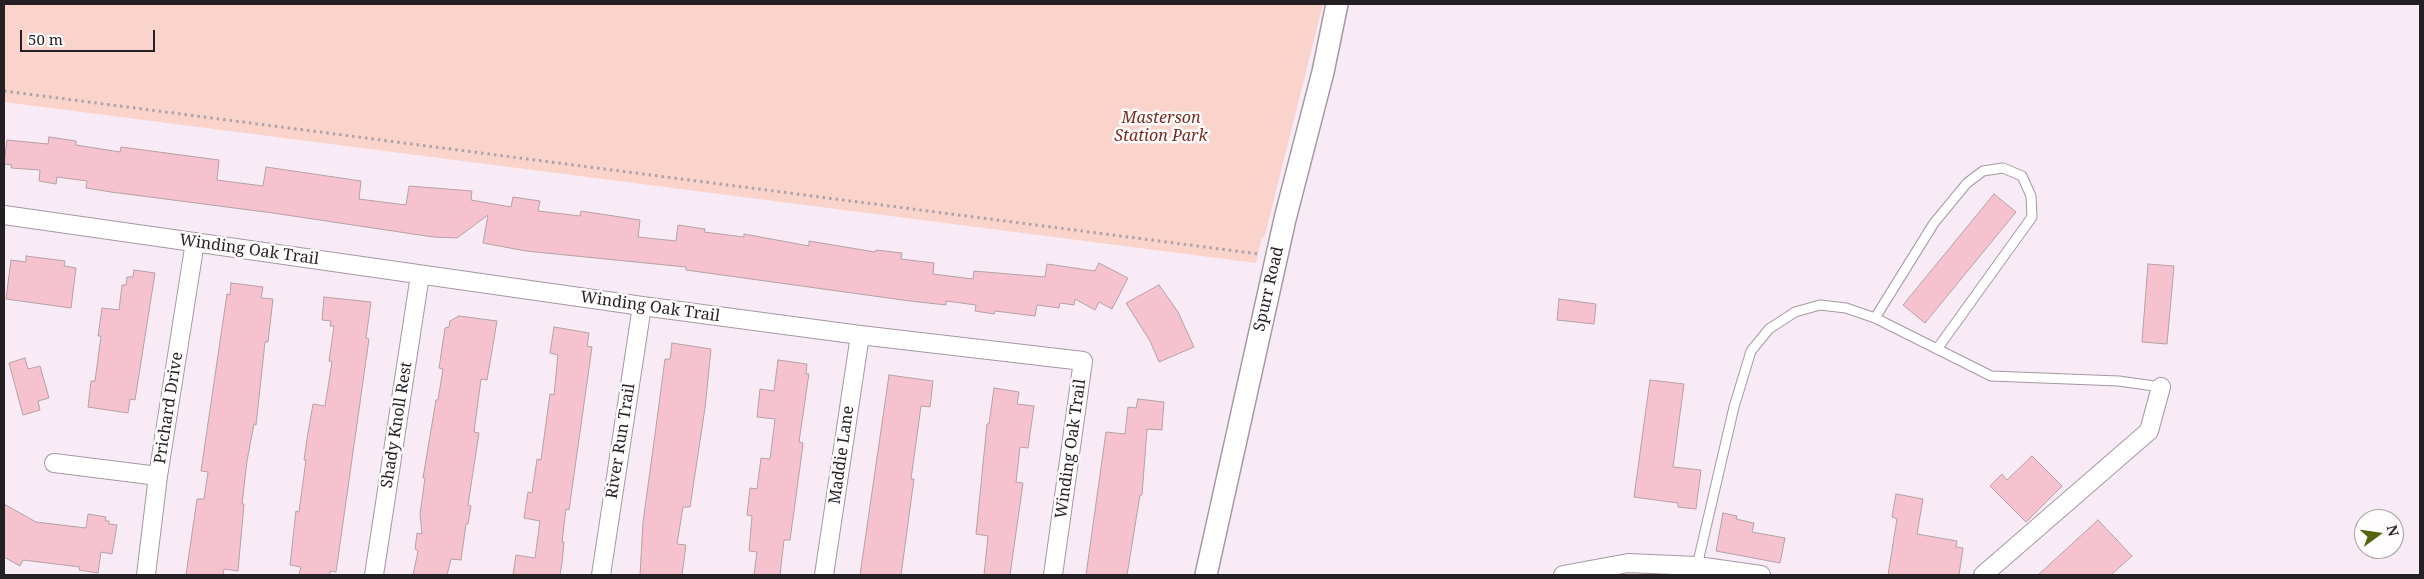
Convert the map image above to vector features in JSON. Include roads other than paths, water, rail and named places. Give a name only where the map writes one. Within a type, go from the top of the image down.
[{"type":"street","name":"Spurr Road","points":[[1206,575],[1276,256],[1323,72],[1337,4]]},
{"type":"street","name":"Winding Oak Trail","points":[[4,215],[860,336],[1083,361],[1053,575]]},
{"type":"street","name":"Prichard Drive","points":[[146,575],[158,476],[195,242]]},
{"type":"street","name":"Shady Knoll Rest","points":[[374,575],[420,275]]},
{"type":"street","name":"River Run Trail","points":[[601,575],[642,306]]},
{"type":"street","name":"Maddie Lane","points":[[824,575],[860,336]]},
{"type":"street","points":[[1983,575],[2149,431],[2160,387]]},
{"type":"street","points":[[54,463],[158,476]]},
{"type":"street","points":[[1563,575],[1585,574],[1628,563],[1697,566],[1761,575]]},
{"type":"lane","points":[[1875,318],[1934,223],[1967,183],[1983,171],[2003,168],[2022,176],[2031,196],[2032,217],[1937,349]]},
{"type":"lane","points":[[1697,566],[1734,407],[1751,351],[1770,329],[1795,312],[1820,305],[1846,308],[1875,318],[1991,376],[2119,380],[2160,387]]},
{"type":"park label","name":"Masterson Station Park","points":[[1161,127]]}]
